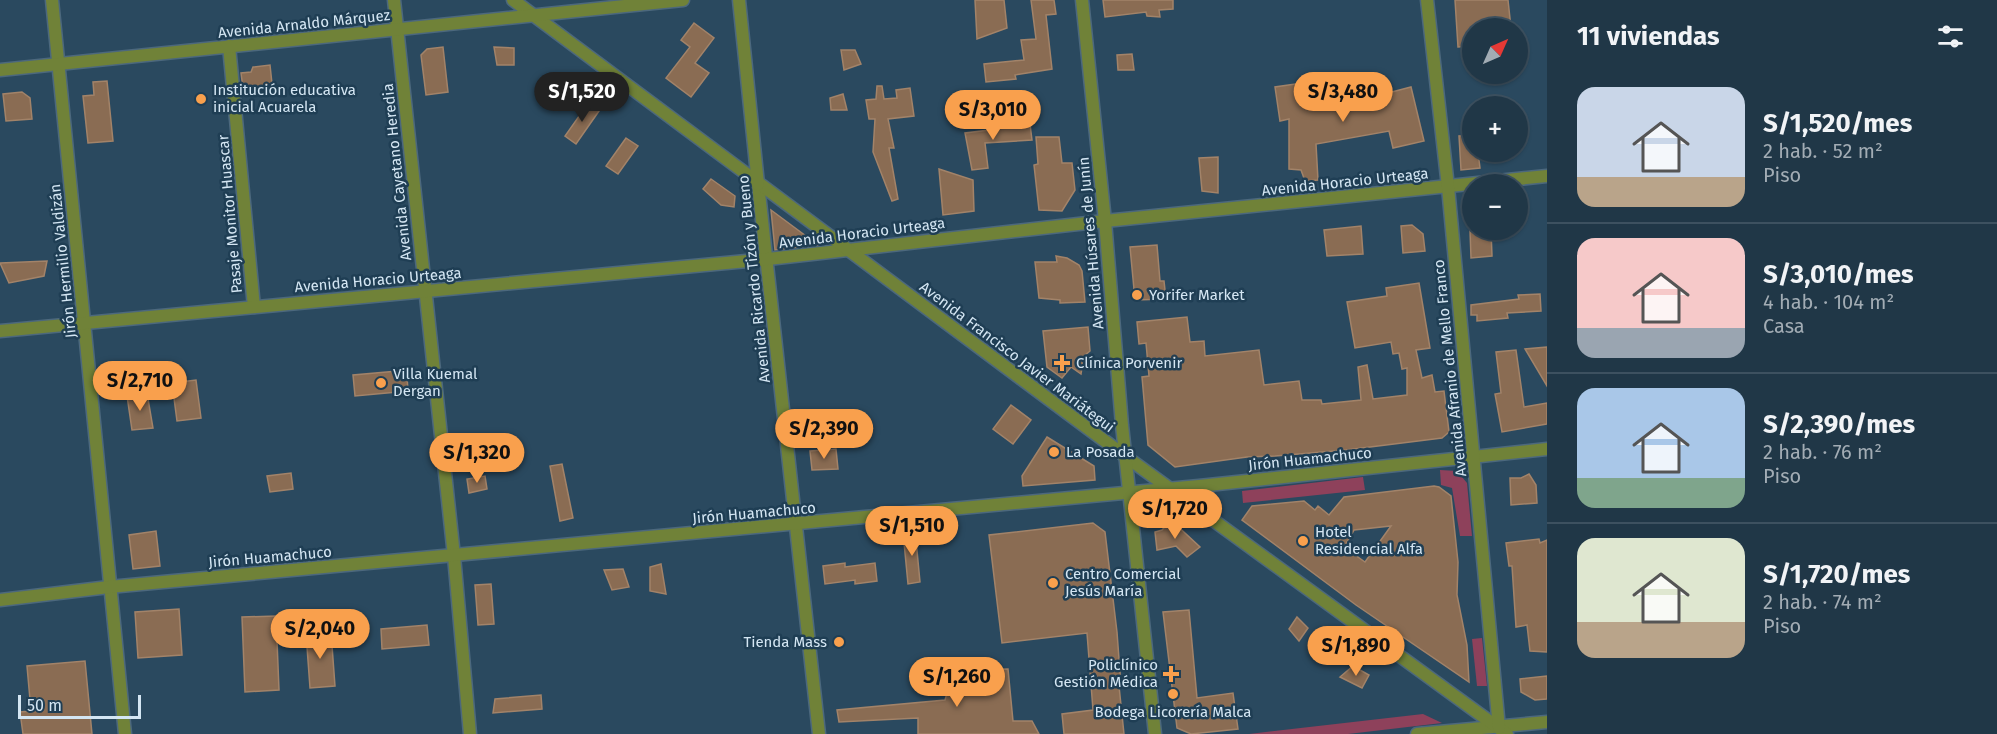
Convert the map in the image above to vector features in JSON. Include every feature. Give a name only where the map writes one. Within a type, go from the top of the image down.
[{"type":"street","name":"Jirón Hermilio Valdizán","points":[[52,0],[125,734]]},
{"type":"street","name":"Avenida Cayetano Heredia","points":[[394,0],[454,556],[470,734]]},
{"type":"street","name":"Avenida Francisco Javier Mariátegui","points":[[513,0],[1125,456],[1502,732]]},
{"type":"street","name":"Avenida Arnaldo Márquez","points":[[0,69],[683,0]]},
{"type":"street","name":"Avenida Ricardo Tizón y Bueno","points":[[740,0],[819,734]]},
{"type":"street","name":"Avenida Húsares de Junín","points":[[1082,0],[1105,221],[1125,456],[1155,734]]},
{"type":"street","name":"Avenida Afranio de Mello Franco","points":[[1427,0],[1448,187],[1502,732]]},
{"type":"street","name":"Pasaje Monitor Huascar","points":[[229,46],[254,307]]},
{"type":"street","name":"Avenida Horacio Urteaga","points":[[0,331],[768,259],[1105,221],[1547,176]]},
{"type":"street","name":"Jirón Huamachuco","points":[[0,600],[109,587],[795,525],[1547,449]]},
{"type":"street","points":[[1417,734],[1502,732],[1547,722]]},
{"type":"shaded area","points":[[1440,470],[1457,471],[1467,483],[1472,536],[1460,536],[1452,488],[1441,485]]},
{"type":"shaded area","points":[[1363,477],[1365,490],[1243,503],[1242,491]]},
{"type":"shaded area","points":[[1482,638],[1487,686],[1477,686],[1472,639]]},
{"type":"shaded area","points":[[1423,714],[1442,723],[1348,734],[1249,734]]},
{"type":"building","points":[[975,0],[1004,0],[1007,28],[977,39]]},
{"type":"building","points":[[1031,0],[1054,0],[1056,14],[1046,15],[1052,69],[1015,75],[1016,79],[986,82],[984,64],[1024,60],[1021,40],[1036,39]]},
{"type":"building","points":[[1103,0],[1173,0],[1173,9],[1159,10],[1160,17],[1147,16],[1146,12],[1105,17]]},
{"type":"building","points":[[1455,0],[1508,0],[1510,18],[1462,18],[1462,47],[1458,47]]},
{"type":"building","points":[[694,23],[714,38],[695,63],[709,73],[691,97],[666,78],[690,47],[681,40]]},
{"type":"building","points":[[443,47],[448,92],[426,95],[421,55],[427,49]]},
{"type":"building","points":[[494,47],[514,48],[514,65],[497,65]]},
{"type":"building","points":[[841,50],[855,50],[861,64],[844,70]]},
{"type":"building","points":[[1132,54],[1134,70],[1118,70],[1117,55]]},
{"type":"building","points":[[270,65],[273,93],[244,96],[241,73],[251,72],[253,67]]},
{"type":"building","points":[[107,81],[113,141],[88,143],[83,96],[94,95],[93,82]]},
{"type":"building","points":[[1302,83],[1304,101],[1337,95],[1339,109],[1385,98],[1384,94],[1411,87],[1424,141],[1393,148],[1389,131],[1316,144],[1318,180],[1305,181],[1301,170],[1289,169],[1289,119],[1280,121],[1275,87]]},
{"type":"building","points":[[877,86],[882,86],[884,99],[897,98],[896,90],[910,88],[914,116],[888,119],[894,148],[889,148],[898,199],[892,201],[873,152],[875,119],[869,119],[866,100],[876,99]]},
{"type":"building","points":[[22,92],[30,98],[32,119],[6,121],[3,94]]},
{"type":"building","points":[[843,94],[847,110],[831,110],[830,98]]},
{"type":"building","points":[[589,102],[599,111],[576,144],[565,136]]},
{"type":"building","points":[[1030,124],[1032,140],[985,143],[988,168],[972,170],[965,133],[989,130],[988,127]]},
{"type":"building","points":[[1459,136],[1462,136],[1462,162],[1479,162],[1480,168],[1461,170]]},
{"type":"building","points":[[1036,137],[1059,137],[1062,163],[1072,163],[1075,190],[1062,211],[1039,210],[1034,165],[1038,164]]},
{"type":"building","points":[[626,138],[638,146],[618,174],[606,166]]},
{"type":"building","points":[[1218,157],[1218,193],[1202,191],[1199,158]]},
{"type":"building","points":[[939,169],[973,180],[974,211],[943,215]]},
{"type":"building","points":[[711,179],[735,196],[734,207],[721,205],[703,189]]},
{"type":"building","points":[[771,210],[818,245],[775,250]]},
{"type":"building","points":[[1412,225],[1423,234],[1425,251],[1403,253],[1401,226]]},
{"type":"building","points":[[1361,226],[1363,254],[1327,256],[1324,230]]},
{"type":"building","points":[[1470,240],[1491,240],[1492,256],[1471,258]]},
{"type":"building","points":[[1157,245],[1160,281],[1164,281],[1166,299],[1135,300],[1130,247]]},
{"type":"building","points":[[1056,256],[1067,258],[1079,265],[1082,271],[1085,302],[1060,303],[1060,300],[1039,298],[1035,262],[1057,262]]},
{"type":"building","points":[[47,261],[44,276],[9,283],[0,263]]},
{"type":"building","points":[[1419,283],[1430,348],[1416,350],[1422,378],[1432,375],[1435,392],[1444,391],[1449,432],[1442,438],[1346,450],[1247,457],[1175,467],[1148,445],[1142,377],[1149,376],[1146,343],[1139,344],[1137,322],[1187,317],[1190,342],[1204,341],[1205,356],[1259,350],[1264,385],[1299,381],[1302,400],[1321,400],[1322,404],[1361,400],[1358,367],[1367,365],[1373,399],[1407,395],[1407,368],[1402,369],[1399,353],[1393,354],[1391,342],[1355,348],[1347,302],[1387,296],[1386,288]]},
{"type":"building","points":[[1540,294],[1541,311],[1507,313],[1508,318],[1477,321],[1477,315],[1471,315],[1471,305],[1519,299],[1518,295]]},
{"type":"building","name":"Clínica Porvenir","points":[[1088,327],[1090,351],[1084,356],[1081,374],[1071,367],[1062,378],[1047,367],[1043,331]]},
{"type":"building","points":[[1547,347],[1547,386],[1525,349]]},
{"type":"building","points":[[1516,350],[1524,407],[1547,403],[1547,424],[1502,432],[1495,394],[1501,393],[1496,352]]},
{"type":"building","name":"Villa Kuemal Dergan","points":[[404,372],[407,376],[408,391],[355,396],[353,375]]},
{"type":"building","points":[[196,380],[201,418],[177,421],[172,383]]},
{"type":"building","points":[[147,393],[153,428],[132,430],[127,396]]},
{"type":"building","points":[[1011,405],[1031,420],[1013,444],[993,429]]},
{"type":"building","name":"La Posada","points":[[1047,437],[1094,466],[1095,480],[1023,486],[1022,476]]},
{"type":"building","points":[[836,449],[838,469],[812,470],[810,451]]},
{"type":"building","points":[[562,464],[573,518],[560,521],[550,466]]},
{"type":"building","points":[[291,473],[293,489],[270,492],[267,476]]},
{"type":"building","points":[[1529,474],[1536,485],[1537,503],[1511,505],[1510,478],[1521,478]]},
{"type":"building","points":[[485,476],[487,489],[469,493],[467,479]]},
{"type":"building","points":[[1434,486],[1451,496],[1458,562],[1457,595],[1467,645],[1469,682],[1356,605],[1242,520],[1252,506],[1304,501],[1315,510],[1318,506],[1329,515],[1344,497]],"holes":[[[1391,526],[1365,562],[1344,547],[1354,530]]]},
{"type":"building","points":[[1171,520],[1200,547],[1187,557],[1176,546],[1157,550],[1155,532],[1162,530]]},
{"type":"building","name":"Centro Comercial Jesús María","points":[[1093,523],[1105,532],[1117,632],[1124,734],[1064,734],[1062,714],[1093,710],[1087,633],[1002,643],[989,535]]},
{"type":"building","points":[[915,530],[920,582],[908,584],[903,532]]},
{"type":"building","points":[[156,531],[160,566],[133,569],[129,535]]},
{"type":"building","points":[[1539,539],[1540,543],[1547,540],[1547,652],[1530,651],[1527,625],[1516,627],[1512,566],[1509,566],[1506,543]]},
{"type":"building","points":[[845,563],[845,567],[875,563],[877,581],[855,584],[855,580],[825,584],[823,566]]},
{"type":"building","points":[[661,564],[666,594],[650,591],[650,567]]},
{"type":"building","points":[[623,569],[629,587],[612,590],[604,570]]},
{"type":"building","points":[[491,584],[494,624],[478,625],[475,585]]},
{"type":"building","points":[[179,609],[182,655],[138,658],[135,612]]},
{"type":"building","points":[[1189,610],[1197,698],[1233,693],[1238,729],[1191,734],[1177,728],[1163,612]]},
{"type":"building","points":[[276,616],[279,690],[245,692],[242,617]]},
{"type":"building","points":[[1297,617],[1308,628],[1299,641],[1289,629]]},
{"type":"building","points":[[427,625],[429,645],[382,649],[381,629]]},
{"type":"building","points":[[331,632],[335,686],[310,688],[306,633]]},
{"type":"building","points":[[85,661],[92,734],[23,734],[20,712],[31,711],[27,666]]},
{"type":"building","points":[[1353,666],[1369,675],[1362,688],[1340,677]]},
{"type":"building","points":[[1008,669],[1013,721],[1032,721],[1039,734],[918,734],[918,718],[839,722],[837,710],[945,700],[954,670]]},
{"type":"building","points":[[1547,676],[1547,699],[1535,700],[1521,692],[1520,679]]},
{"type":"building","points":[[541,695],[542,709],[493,713],[495,699]]},
{"type":"place","name":"Institución educativa inicial Acuarela","points":[[201,99]]},
{"type":"place","name":"Yorifer Market","points":[[1137,295]]},
{"type":"place","name":"Clínica Porvenir","points":[[1062,363]]},
{"type":"place","name":"Villa Kuemal Dergan","points":[[381,383]]},
{"type":"place","name":"La Posada","points":[[1054,452]]},
{"type":"place","name":"Hotel Residencial Alfa","points":[[1303,541]]},
{"type":"place","name":"Centro Comercial Jesús María","points":[[1053,583]]},
{"type":"place","name":"Tienda Mass","points":[[839,642]]},
{"type":"place","name":"Policlínico Gestión Médica","points":[[1171,674]]},
{"type":"place","name":"Bodega Licorería Malca","points":[[1173,694]]}]
